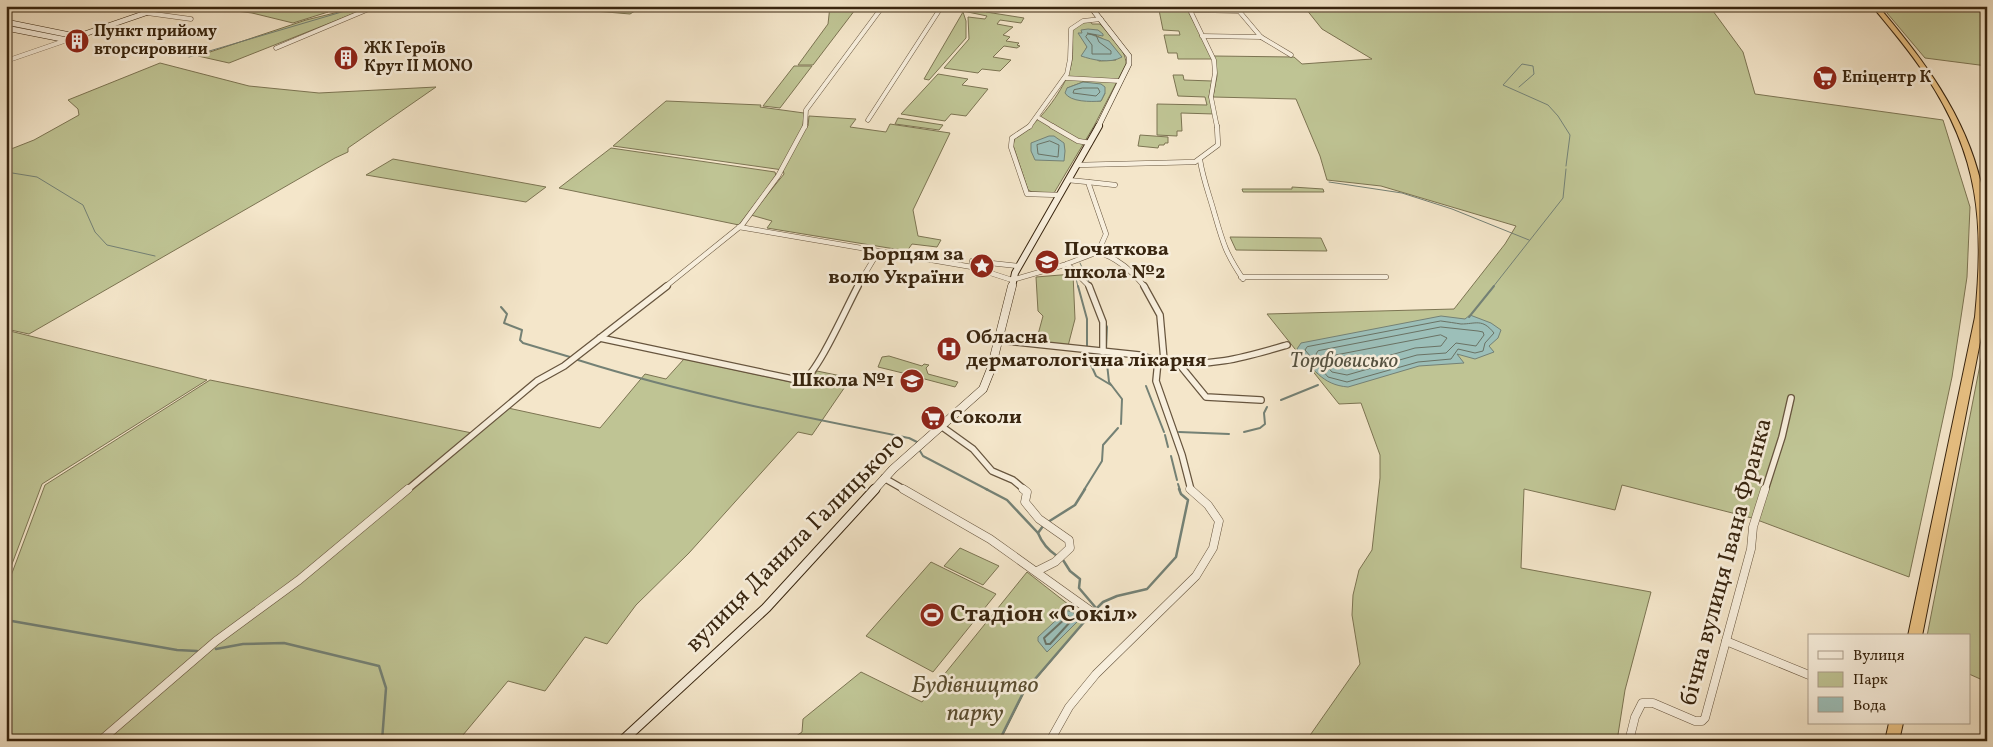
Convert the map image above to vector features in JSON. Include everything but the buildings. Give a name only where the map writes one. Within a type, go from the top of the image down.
[{"type":"highway","points":[[1875,6],[1881,10],[1918,57],[1948,108],[1964,144],[1976,180],[1984,213],[1984,263],[1980,317],[1914,634]]},
{"type":"highway","points":[[1892,741],[1896,724]]},
{"type":"street","points":[[6,61],[166,6]]},
{"type":"street","points":[[276,48],[376,6]]},
{"type":"street","points":[[100,741],[216,641],[320,564],[537,381],[564,366],[667,287],[716,244],[739,227],[778,176],[805,127],[806,110],[883,6]]},
{"type":"street","points":[[868,120],[942,6]]},
{"type":"street","points":[[1090,6],[1101,19]]},
{"type":"street","points":[[1077,165],[1200,160],[1216,148],[1219,142],[1211,97],[1215,73],[1214,60],[1189,8],[1239,11],[1261,37],[1291,55]]},
{"type":"street","points":[[147,13],[191,19]]},
{"type":"street","points":[[1060,195],[1027,194],[1011,147],[1012,138],[1024,132],[1038,118],[1047,102],[1066,78],[1071,57],[1071,29],[1083,21],[1101,19]]},
{"type":"street","name":"вулиця Данила Галицького","points":[[622,741],[766,608],[884,478],[983,389],[989,378],[1012,280],[1018,266],[1090,143],[1129,64],[1129,56],[1101,19]]},
{"type":"street","points":[[6,22],[77,36]]},
{"type":"street","points":[[6,28],[67,40]]},
{"type":"street","points":[[1202,36],[1261,37]]},
{"type":"street","points":[[1066,78],[1120,81]]},
{"type":"street","points":[[1038,118],[1078,141],[1090,143]]},
{"type":"street","points":[[1200,160],[1204,185],[1216,217],[1221,242],[1242,279],[1386,277]]},
{"type":"street","points":[[1068,180],[1115,185]]},
{"type":"street","points":[[1088,182],[1106,234],[1098,252]]},
{"type":"street","points":[[739,227],[972,268],[1012,280],[1067,264],[1098,252],[1132,271],[1145,288],[1160,315],[1161,360],[1156,382],[1158,393],[1182,455],[1189,488],[1208,505],[1219,522],[1213,548],[1196,576],[1096,674],[1069,708],[1050,741]]},
{"type":"street","points":[[600,338],[802,380],[806,379],[823,356],[864,272],[878,252]]},
{"type":"street","points":[[972,268],[972,261],[1018,266]]},
{"type":"street","points":[[1067,264],[1091,288],[1097,303],[1097,311],[1103,322],[1103,352]]},
{"type":"street","points":[[998,340],[1139,356],[1192,366],[1229,363],[1287,345]]},
{"type":"street","points":[[1179,364],[1206,397],[1261,400]]},
{"type":"street","name":"бічна вулиця Івана Франка","points":[[1629,741],[1635,717],[1642,703],[1653,703],[1695,721],[1702,722],[1706,718],[1751,549],[1753,527],[1782,437],[1791,398]]},
{"type":"street","points":[[942,426],[973,450],[992,471],[1022,486],[1027,492],[1025,502],[1030,511],[1049,528],[1069,540],[1070,548],[1066,553],[1050,566],[1036,571]]},
{"type":"street","points":[[884,478],[990,539],[1092,612]]},
{"type":"street","points":[[1726,641],[1808,675]]},
{"type":"green space","points":[[228,6],[320,6],[332,8],[325,11],[328,12],[293,23],[252,13],[221,9]]},
{"type":"green space","points":[[363,6],[373,6],[229,63],[198,56],[306,20]]},
{"type":"green space","points":[[563,6],[643,6],[630,14],[560,8]]},
{"type":"green space","points":[[830,6],[858,6],[813,65],[798,65],[828,24]]},
{"type":"green space","points":[[966,6],[989,6],[986,12],[1024,18],[1021,23],[1000,20],[997,24],[1013,27],[1003,35],[1010,37],[1006,41],[1019,43],[1017,45],[1020,46],[1017,48],[1004,46],[993,57],[1011,60],[1000,71],[982,69],[978,73],[944,68],[969,39],[968,17],[985,19],[987,16],[963,11]]},
{"type":"green space","points":[[1324,6],[1655,6],[1713,11],[1743,52],[1755,94],[1943,120],[1970,207],[1967,277],[1952,377],[1909,577],[1752,518],[1622,485],[1615,510],[1524,489],[1521,568],[1651,592],[1625,690],[1617,741],[1306,741],[1360,664],[1352,615],[1353,595],[1359,570],[1372,550],[1380,478],[1380,455],[1361,403],[1339,404],[1267,314],[1454,309],[1505,244],[1516,226],[1381,186],[1327,180],[1320,156],[1296,99],[1213,97],[1217,76],[1214,56],[1294,57],[1302,64],[1372,59],[1322,29],[1306,9],[1323,9]]},
{"type":"green space","points":[[1885,6],[1987,6],[1987,66],[1925,58],[1887,13]]},
{"type":"green space","points":[[1159,10],[1188,11],[1213,59],[1178,59],[1177,53],[1168,53],[1164,35],[1180,35],[1179,31],[1163,30]]},
{"type":"green space","points":[[963,12],[966,21],[966,38],[929,80],[924,79]]},
{"type":"green space","points":[[1090,21],[1092,24],[1100,24],[1120,48],[1126,64],[1094,126],[1054,193],[1032,192],[1028,190],[1013,145],[1015,138],[1031,126],[1052,103],[1063,85],[1072,60],[1072,31],[1079,24]],"holes":[[[1095,35],[1103,39],[1116,60],[1099,61],[1085,52],[1087,46],[1085,43]],[[1083,82],[1105,93],[1101,101],[1067,88]]]},
{"type":"green space","points":[[160,63],[249,86],[319,93],[436,87],[348,148],[348,152],[29,334],[6,329],[6,151],[34,140],[79,115],[78,109],[68,100]]},
{"type":"green space","points":[[794,66],[812,66],[780,108],[763,106]]},
{"type":"green space","points":[[938,74],[968,79],[962,85],[988,89],[966,116],[951,114],[945,121],[901,114]]},
{"type":"green space","points":[[1173,75],[1183,75],[1184,80],[1212,81],[1209,97],[1214,114],[1181,113],[1182,131],[1177,131],[1177,136],[1157,135],[1157,104],[1207,105],[1205,97],[1178,96]]},
{"type":"green space","points":[[666,101],[761,105],[760,107],[804,113],[803,126],[808,126],[809,116],[856,119],[850,127],[886,132],[890,124],[950,133],[913,210],[918,236],[941,240],[937,247],[912,244],[907,251],[767,228],[772,221],[751,215],[784,174],[783,170],[613,146]]},
{"type":"green space","points":[[898,118],[943,125],[939,130],[895,124]]},
{"type":"green space","points":[[1140,135],[1168,137],[1168,143],[1159,145],[1158,148],[1138,146]]},
{"type":"green space","points":[[611,148],[775,172],[776,176],[739,225],[559,188]]},
{"type":"green space","points":[[393,159],[546,187],[526,202],[366,175]]},
{"type":"green space","points":[[1292,187],[1323,189],[1324,192],[1243,192],[1242,189],[1292,189]]},
{"type":"green space","points":[[1230,237],[1321,238],[1327,251],[1236,250]]},
{"type":"green space","points":[[1073,274],[1075,319],[1068,346],[1036,342],[1043,316],[1038,311],[1036,277]]},
{"type":"green space","points":[[1987,329],[1987,682],[1970,674],[1970,634],[1927,634]]},
{"type":"green space","points":[[6,330],[207,380],[42,484],[6,580]]},
{"type":"green space","points":[[889,356],[922,366],[924,364],[929,365],[926,368],[928,374],[958,382],[955,387],[917,377],[918,373],[911,375],[878,367],[882,357]]},
{"type":"green space","points":[[684,359],[805,385],[810,382],[817,371],[851,378],[812,435],[798,432],[689,553],[636,605],[607,644],[585,637],[545,691],[508,681],[458,741],[6,741],[6,589],[45,485],[210,380],[477,434],[508,408],[600,428],[645,374],[666,379]]},
{"type":"green space","points":[[960,548],[999,566],[983,585],[944,566]]},
{"type":"green space","name":"Стадіон «Сокіл»","points":[[931,562],[996,594],[933,672],[866,636]]},
{"type":"green space","name":"Будівництво парку","points":[[1027,572],[1087,619],[1024,693],[1000,741],[789,741],[802,732],[803,719],[861,672],[922,702]]},
{"type":"water","points":[[1081,30],[1098,30],[1103,34],[1103,36],[1087,33],[1109,41],[1122,57],[1107,61],[1081,56],[1087,47],[1078,33],[1082,33]]},
{"type":"water","points":[[1083,82],[1101,84],[1105,87],[1105,93],[1101,101],[1076,100],[1065,93],[1067,88]]},
{"type":"water","points":[[1054,136],[1064,143],[1064,161],[1035,160],[1031,151],[1031,143]]},
{"type":"water","name":"Торфовисько","points":[[1470,315],[1491,323],[1501,330],[1498,338],[1489,346],[1494,352],[1475,359],[1457,354],[1464,363],[1419,366],[1348,387],[1339,386],[1324,379],[1297,349],[1301,343],[1441,316],[1465,319]]},
{"type":"water","points":[[1066,611],[1074,613],[1078,621],[1047,652],[1038,641],[1038,637]]},
{"type":"waterway","points":[[189,57],[362,6]]},
{"type":"waterway","points":[[1519,87],[1534,74],[1533,66],[1522,64],[1503,85],[1548,105],[1558,116],[1570,135],[1566,166]]},
{"type":"waterway","points":[[1493,287],[1563,198],[1566,169]]},
{"type":"waterway","points":[[6,172],[37,177],[83,205],[95,232],[107,245],[155,256]]},
{"type":"waterway","points":[[1329,182],[1402,193],[1452,209],[1529,240]]},
{"type":"waterway","points":[[1080,263],[1091,286]]},
{"type":"waterway","points":[[1075,274],[1078,287]]},
{"type":"waterway","points":[[1078,286],[1087,319],[1087,347]]},
{"type":"waterway","points":[[1469,317],[1494,286]]},
{"type":"waterway","points":[[501,307],[507,314],[504,323],[522,330],[520,340],[523,343],[570,357]]},
{"type":"waterway","points":[[1105,323],[1107,327],[1106,350]]},
{"type":"waterway","points":[[1106,355],[1109,382],[1122,399],[1121,424]]},
{"type":"waterway","points":[[1087,356],[1096,376],[1111,385]]},
{"type":"waterway","points":[[578,360],[701,394],[909,438],[917,442]]},
{"type":"waterway","points":[[1281,400],[1318,385]]},
{"type":"waterway","points":[[1146,386],[1164,432]]},
{"type":"waterway","points":[[1244,432],[1260,428],[1265,424],[1264,413],[1267,407]]},
{"type":"waterway","points":[[1084,490],[1102,461],[1103,445],[1118,428]]},
{"type":"waterway","points":[[1179,432],[1229,434]]},
{"type":"waterway","points":[[1165,435],[1168,447]]},
{"type":"waterway","points":[[920,451],[923,456],[988,490]]},
{"type":"waterway","points":[[1171,456],[1177,480]]},
{"type":"waterway","points":[[1178,484],[1180,490]]},
{"type":"waterway","points":[[986,489],[1007,500],[1038,533]]},
{"type":"waterway","points":[[1048,522],[1075,505],[1085,489]]},
{"type":"waterway","points":[[1094,611],[1103,602],[1117,596],[1147,589],[1176,557],[1188,500],[1181,494],[1179,489]]},
{"type":"waterway","points":[[1038,533],[1043,526]]},
{"type":"waterway","points":[[1038,533],[1046,546],[1057,556]]},
{"type":"waterway","points":[[1063,560],[1070,571],[1080,579],[1079,588],[1096,608]]},
{"type":"waterway","points":[[999,741],[1023,693],[1091,614]]},
{"type":"waterway","points":[[6,620],[177,650],[197,651]]},
{"type":"waterway","points":[[216,649],[243,644],[284,643],[379,666],[386,688],[382,741]]},
{"type":"place","name":"Пункт прийому вторсировини","points":[[77,41]]},
{"type":"place","name":"ЖК Героїв Крут ІІ MONO","points":[[346,58]]},
{"type":"place","name":"Епіцентр К","points":[[1825,78]]},
{"type":"place","name":"Початкова школа №2","points":[[1047,262]]},
{"type":"place","name":"Борцям за волю України","points":[[982,266]]},
{"type":"place","name":"Обласна дерматологічна лікарня","points":[[949,349]]},
{"type":"place","name":"Школа №1","points":[[912,381]]},
{"type":"place","name":"Соколи","points":[[933,418]]},
{"type":"place","name":"Стадіон «Сокіл»","points":[[932,615]]}]
